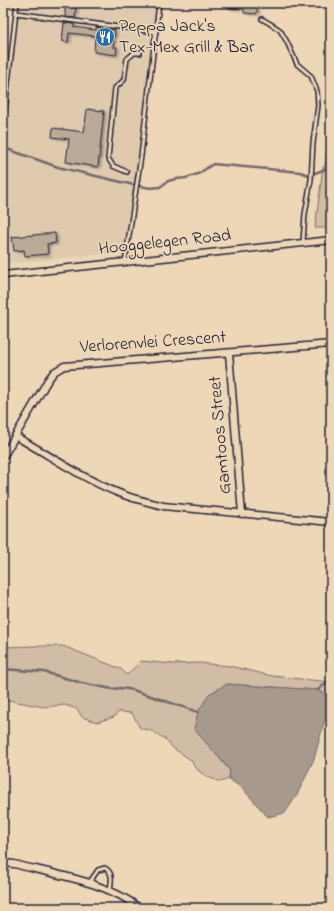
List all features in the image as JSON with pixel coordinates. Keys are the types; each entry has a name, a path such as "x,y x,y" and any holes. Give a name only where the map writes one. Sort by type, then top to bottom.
{"street":[{"name":"Hooggelegen Road","path":"3,275 331,240"},
{"name":"Verlorenvlei Crescent","path":"3,457 48,380 54,372 64,366 85,363 331,344"},
{"name":"Gamtoos Street","path":"229,353 242,514"},
{"path":"15,436 99,484 124,495 163,506 331,522"},
{"path":"3,863 14,864 89,883 110,890 128,899 139,908"}],"lane":[{"path":"3,128 17,3"},
{"path":"125,262 141,156 159,3"},
{"path":"16,13 156,32"},
{"path":"262,19 280,30 297,64 311,76 317,91 318,105 303,243"},
{"path":"127,172 115,168 109,161 108,155 115,88 124,80 127,59 134,53 140,53"},
{"path":"89,883 98,870 105,868 111,874 110,890"}],"shaded area":[{"path":"13,3 161,3 144,155 130,247 124,248 121,252 3,264 3,125"},
{"path":"331,113 331,228 315,228 323,167 325,166"},
{"path":"63,646 121,669 127,675 141,661 173,664 199,663 230,666 272,676 330,682 331,697 318,690 227,684 209,694 195,729 230,771 229,779 220,782 206,776 195,768 191,760 173,748 165,739 152,731 140,728 132,713 118,712 114,717 97,722 82,717 77,709 65,705 43,707 3,699 3,647"},
{"path":"227,684 318,690 331,697 314,759 297,795 285,813 268,817 242,788 229,779 230,770 194,729 198,712 209,694"}],"building":[{"path":"228,3 258,3 257,12 256,14 244,13 244,9 228,8"},
{"path":"65,7 76,8 75,18 65,17"},
{"name":"Peppa Jack's Tex-Mex Grill & Bar","path":"64,23 74,24 74,27 96,30 96,27 115,30 113,47 117,47 116,55 94,52 95,36 69,33 68,42 62,41"},
{"path":"87,109 104,111 98,167 66,162 69,139 52,137 53,128 84,132"},
{"path":"55,233 56,243 47,244 48,254 25,256 24,250 14,251 12,237"}],"waterway":[{"path":"4,148 58,167 134,185"},
{"path":"139,186 151,188 160,187 168,181 198,174 213,164 300,172 309,175"},
{"path":"315,173 331,167"},
{"path":"3,669 44,672 82,683 112,689 122,688 133,690 198,712"},
{"path":"318,690 325,684 331,684"}],"place":[{"name":"Peppa Jack's Tex-Mex Grill & Bar","path":"105,37"}]}
